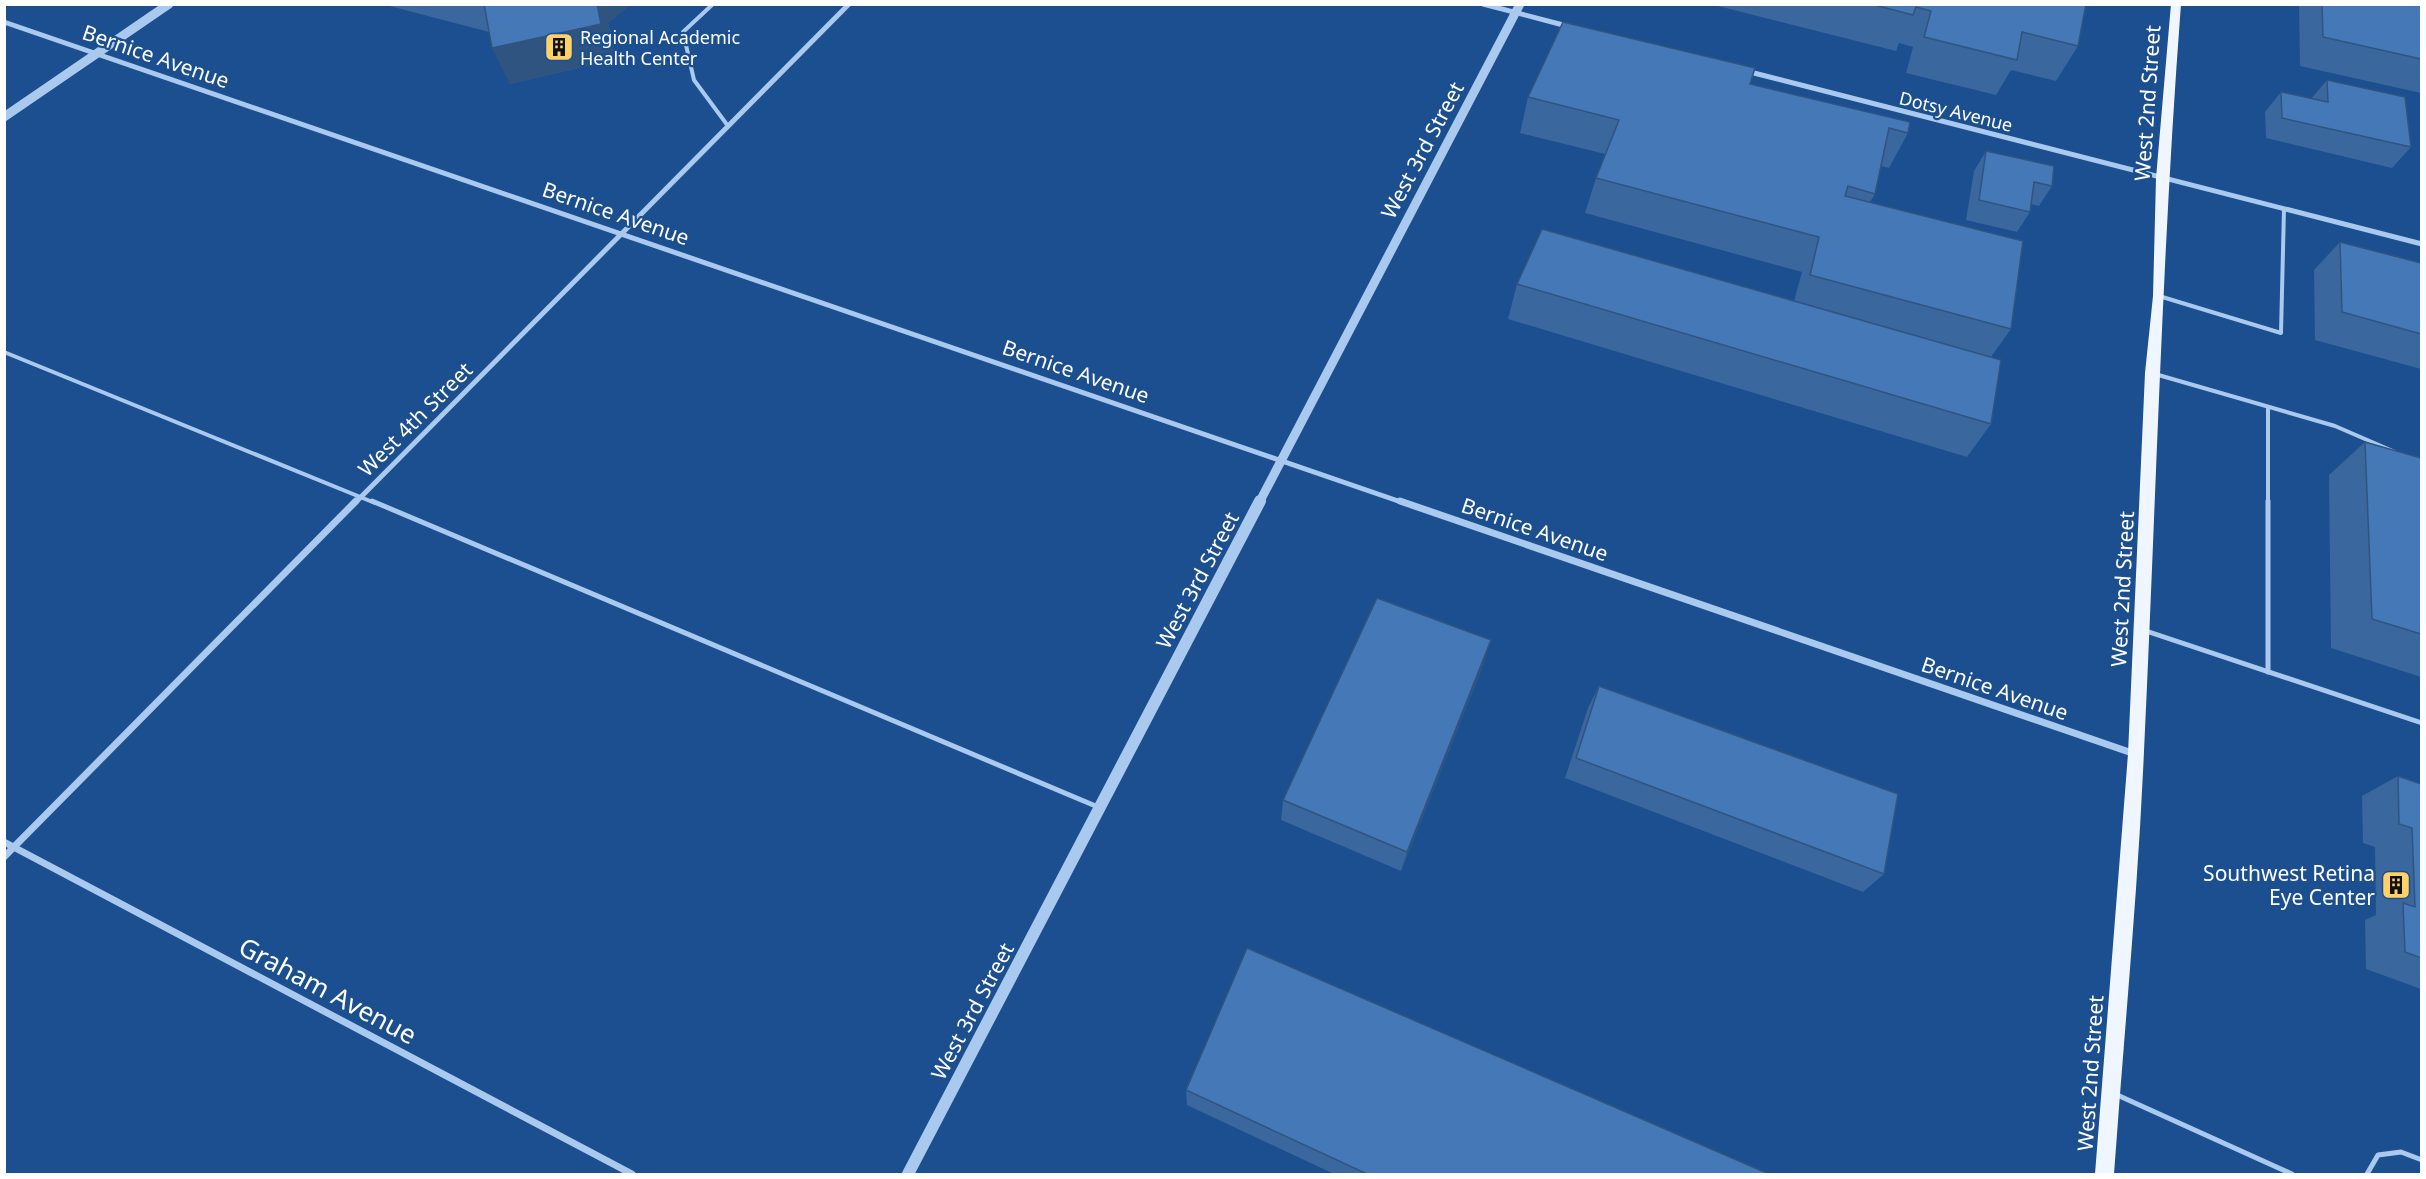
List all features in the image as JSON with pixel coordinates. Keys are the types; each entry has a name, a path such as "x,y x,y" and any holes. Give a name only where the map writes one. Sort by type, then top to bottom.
{"main road":[{"name":"West 2nd Street","path":"2104,1174 2136,754 2152,374 2159,296 2162,178 2176,4"}],"street":[{"path":"4,117 169,4"},
{"name":"West 4th Street","path":"4,857 849,4"},
{"path":"1483,4 1518,9 1574,27"},
{"name":"West 3rd Street","path":"908,1174 1518,9"},
{"name":"Bernice Avenue","path":"4,22 2136,754"},
{"name":"Dotsy Avenue","path":"1735,69 2421,244"},
{"name":"Graham Avenue","path":"4,843 632,1174"}],"lane":[{"path":"713,4 683,32 694,80 728,126"},
{"path":"2159,296 2281,333 2284,209"},
{"path":"4,352 361,497 1100,808"},
{"path":"2152,374 2335,426 2400,453"},
{"path":"2268,407 2268,672"},
{"path":"2141,629 2421,723"},
{"path":"2110,1091 2292,1174"},
{"path":"2367,1174 2378,1155 2401,1152 2421,1160"}],"building":[{"path":"484,4 597,4 601,24 492,48"},
{"path":"1871,4 2086,4 2078,46 2022,32 2017,60 1924,37 1931,11 1916,7 1913,15"},
{"path":"2322,4 2421,4 2421,59 2323,37"},
{"path":"1563,22 1755,68 1750,84 1910,122 1908,133 1889,128 1875,194 1848,186 1845,196 2023,241 2011,329 1810,275 1819,237 1596,178 1619,120 1528,97"},
{"path":"2327,80 2405,97 2411,147 2282,118 2281,92 2328,102"},
{"path":"1986,151 2054,166 2052,186 2034,182 2030,212 1979,200"},
{"path":"1542,229 2001,360 1991,424 1517,284"},
{"path":"2340,242 2421,263 2421,334 2342,312"},
{"path":"2365,442 2421,458 2421,634 2372,619"},
{"path":"1377,598 1491,640 1407,852 1283,800"},
{"path":"1599,686 1898,794 1884,874 1576,758"},
{"path":"2398,776 2421,784 2421,958 2405,952 2403,903 2415,907 2412,828 2399,824"},
{"path":"1247,948 1769,1174 1367,1174 1186,1090"}],"place":[{"name":"Regional Academic Health Center","path":"559,47"},
{"name":"Southwest Retina Eye Center","path":"2396,885"}]}
